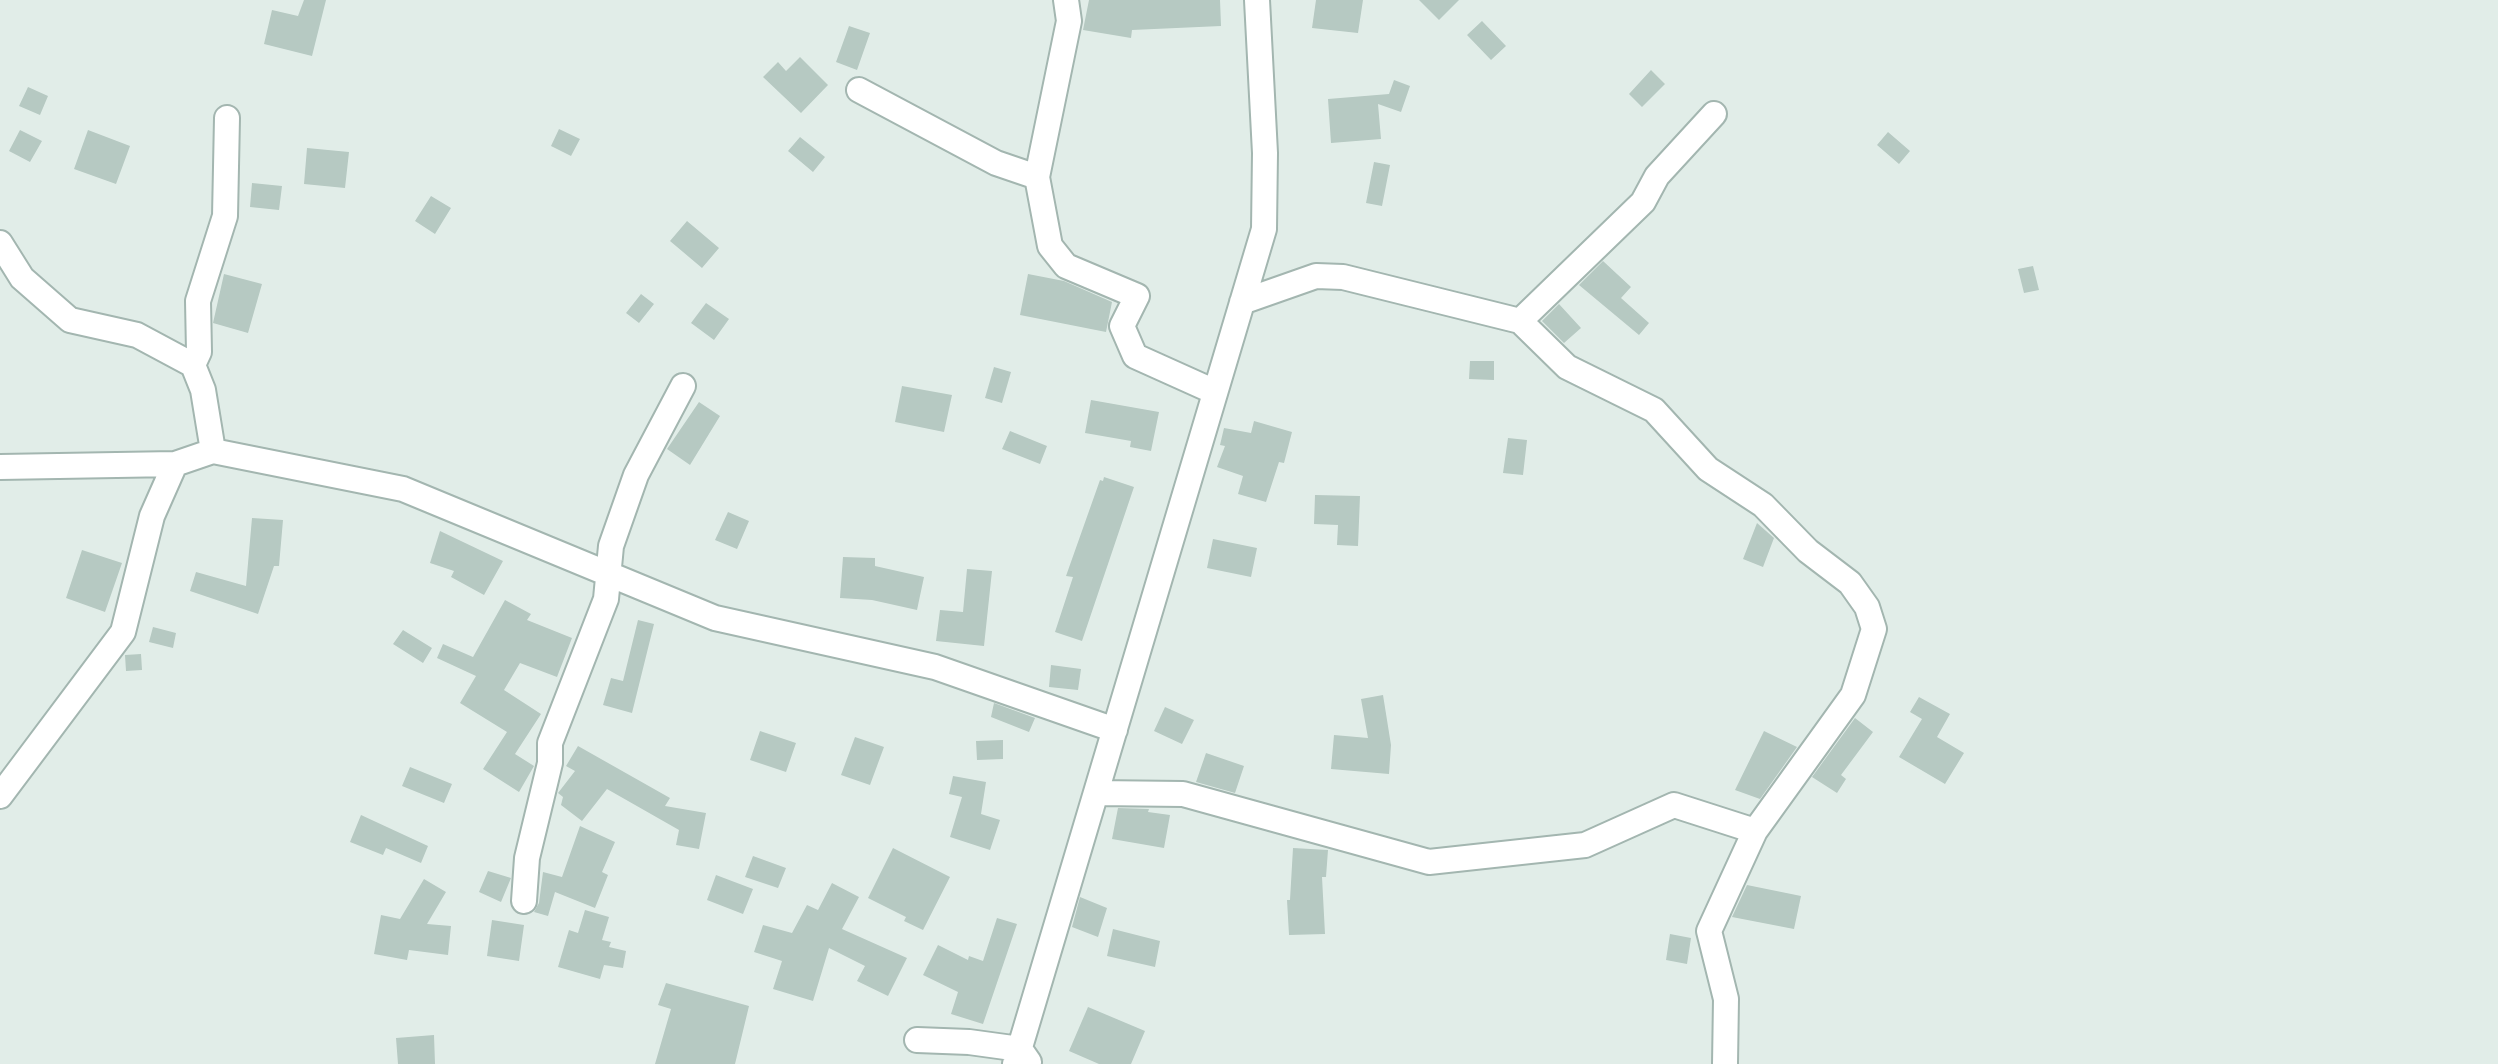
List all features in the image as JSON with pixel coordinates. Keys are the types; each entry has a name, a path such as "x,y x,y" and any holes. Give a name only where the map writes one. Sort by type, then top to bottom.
{"street":[{"path":"1066,0 1069,21 1037,177 1050,246 1066,266 1137,296 1122,326 1135,356 1215,392"},
{"path":"917,1040 969,1042 1022,1059 1096,793 1264,229 1264,138 1257,0"},
{"path":"859,90 996,163 1037,177"},
{"path":"1520,321 1643,202 1657,176 1714,114"},
{"path":"193,365 199,352 198,301 225,216 227,118"},
{"path":"0,243 22,278 70,320 137,335 193,365 203,390 213,451"},
{"path":"1242,302 1316,276 1343,277 1520,321 1567,367 1654,410 1708,469 1763,505 1808,551 1850,583 1867,607 1874,629 1853,695 1755,831 1709,931 1726,999 1725,1064"},
{"path":"524,901 527,858 550,763 550,743 606,599 611,546 636,475 683,386"},
{"path":"0,467 175,464 213,451 403,489 715,618 935,667 1115,730"},
{"path":"0,796 123,632 152,516 175,464"},
{"path":"1096,793 1183,794 1429,862 1585,845 1674,805 1755,831"}],"building":[{"path":"304,0 326,0 312,56 264,44 272,10 298,16"},
{"path":"1089,0 1220,0 1221,26 1132,30 1131,38 1083,30"},
{"path":"1316,0 1363,0 1358,33 1312,28"},
{"path":"1419,0 1459,0 1439,20"},
{"path":"1482,21 1506,46 1491,60 1467,35"},
{"path":"849,26 870,33 857,70 836,62"},
{"path":"800,57 828,85 801,113 763,77 778,62 786,71"},
{"path":"1651,70 1665,84 1642,107 1629,94"},
{"path":"1394,80 1410,86 1401,112 1378,104 1381,139 1331,143 1328,99 1389,94"},
{"path":"28,87 48,96 40,115 19,106"},
{"path":"559,129 580,139 571,156 551,146"},
{"path":"20,130 42,141 30,162 9,151"},
{"path":"88,130 130,146 116,184 74,169"},
{"path":"1888,132 1910,151 1899,164 1877,145"},
{"path":"800,137 825,157 813,172 788,151"},
{"path":"307,148 349,152 345,188 304,184"},
{"path":"1374,162 1390,165 1382,206 1366,203"},
{"path":"252,183 282,186 279,210 250,207"},
{"path":"431,196 451,208 435,234 415,221"},
{"path":"687,221 719,248 702,268 670,241"},
{"path":"1603,261 1631,287 1621,298 1649,323 1639,335 1579,285"},
{"path":"2033,266 2039,290 2024,293 2018,269"},
{"path":"224,274 262,284 248,333 213,323"},
{"path":"1028,274 1064,281 1112,302 1106,332 1020,315"},
{"path":"641,294 654,304 639,323 626,313"},
{"path":"706,303 729,319 714,340 691,323"},
{"path":"1559,304 1581,328 1564,343 1542,321"},
{"path":"1470,361 1494,361 1494,380 1469,379"},
{"path":"994,367 1011,372 1002,403 985,398"},
{"path":"902,386 952,395 944,432 895,422"},
{"path":"1091,400 1159,412 1151,451 1130,447 1131,441 1085,433"},
{"path":"699,402 720,416 690,465 667,449"},
{"path":"1254,421 1292,432 1284,463 1279,462 1266,502 1238,494 1243,476 1217,467 1225,446 1220,445 1224,428 1251,433"},
{"path":"1010,431 1047,446 1040,464 1002,449"},
{"path":"1508,438 1527,440 1523,475 1503,473"},
{"path":"1104,477 1134,487 1082,641 1055,632 1073,577 1066,576 1100,480 1103,481"},
{"path":"1315,495 1360,496 1358,546 1337,545 1338,525 1314,524"},
{"path":"728,512 749,521 737,549 715,540"},
{"path":"252,518 283,520 279,566 274,566 258,614 190,591 196,572 246,586"},
{"path":"1757,523 1774,538 1763,567 1743,559"},
{"path":"440,531 503,561 484,595 451,577 454,571 430,563"},
{"path":"1213,539 1257,548 1251,577 1207,568"},
{"path":"82,550 122,563 105,612 66,598"},
{"path":"843,557 875,558 875,566 924,577 917,610 872,600 840,598"},
{"path":"967,569 992,571 984,646 936,641 940,610 963,612"},
{"path":"505,600 531,614 527,620 572,638 557,677 520,663 504,690 541,714 515,754 534,766 519,792 483,769 507,732 460,703 476,676 437,658 443,644 473,657"},
{"path":"638,620 654,624 632,713 603,705 611,678 623,681"},
{"path":"153,627 176,633 173,648 149,642"},
{"path":"403,630 432,648 423,663 393,644"},
{"path":"141,654 142,670 126,671 125,655"},
{"path":"1051,665 1081,669 1078,690 1049,687"},
{"path":"1383,695 1391,745 1389,774 1331,769 1334,735 1368,738 1361,699"},
{"path":"1919,697 1950,714 1937,737 1964,753 1945,784 1899,757 1922,719 1910,712"},
{"path":"994,703 1035,718 1029,732 991,717"},
{"path":"1165,707 1194,720 1182,744 1154,731"},
{"path":"1855,718 1873,732 1841,775 1846,779 1837,793 1812,777"},
{"path":"760,731 796,743 786,772 750,760"},
{"path":"1764,731 1797,747 1760,799 1735,790"},
{"path":"855,737 884,747 870,785 841,775"},
{"path":"1003,740 1003,759 977,760 976,741"},
{"path":"578,746 670,798 665,806 706,813 699,849 676,845 679,830 607,789 582,821 561,805 563,797 558,793 575,771 566,766"},
{"path":"1206,753 1244,766 1235,793 1196,782"},
{"path":"410,767 452,784 444,803 402,786"},
{"path":"953,776 986,782 981,814 1000,820 990,850 950,837 962,797 949,794"},
{"path":"1118,808 1149,809 1148,812 1170,815 1164,848 1112,839"},
{"path":"361,815 428,846 421,863 386,848 383,855 350,842"},
{"path":"580,826 615,842 602,872 608,875 595,908 555,892 548,916 534,912 539,903 543,872 562,877"},
{"path":"893,848 950,877 923,930 904,921 906,917 868,898"},
{"path":"1293,848 1328,850 1326,877 1322,877 1325,934 1289,935 1287,900 1290,900"},
{"path":"753,856 786,868 778,888 745,877"},
{"path":"488,871 511,878 501,902 479,892"},
{"path":"716,875 753,889 743,914 707,900"},
{"path":"424,879 446,892 427,924 451,926 448,955 409,950 407,960 374,954 381,915 400,919"},
{"path":"832,883 859,897 842,929 907,958 888,996 857,981 865,966 829,948 813,1001 773,989 782,961 754,952 763,925 792,933 807,905 818,910"},
{"path":"1747,885 1801,896 1794,929 1732,917"},
{"path":"1080,897 1107,908 1098,937 1072,927"},
{"path":"585,910 609,917 602,940 611,942 609,947 626,951 623,968 604,965 600,979 558,967 569,930 578,933"},
{"path":"997,918 1017,924 983,1024 951,1014 958,992 923,975 938,945 968,960 969,956 983,961"},
{"path":"492,920 524,925 519,961 487,956"},
{"path":"1113,929 1160,941 1155,967 1107,956"},
{"path":"1670,934 1691,938 1687,964 1666,960"},
{"path":"666,983 749,1006 735,1064 655,1064 671,1009 658,1005"},
{"path":"1088,1007 1145,1031 1131,1064 1099,1064 1069,1051"},
{"path":"434,1035 435,1064 398,1064 396,1038"}]}
